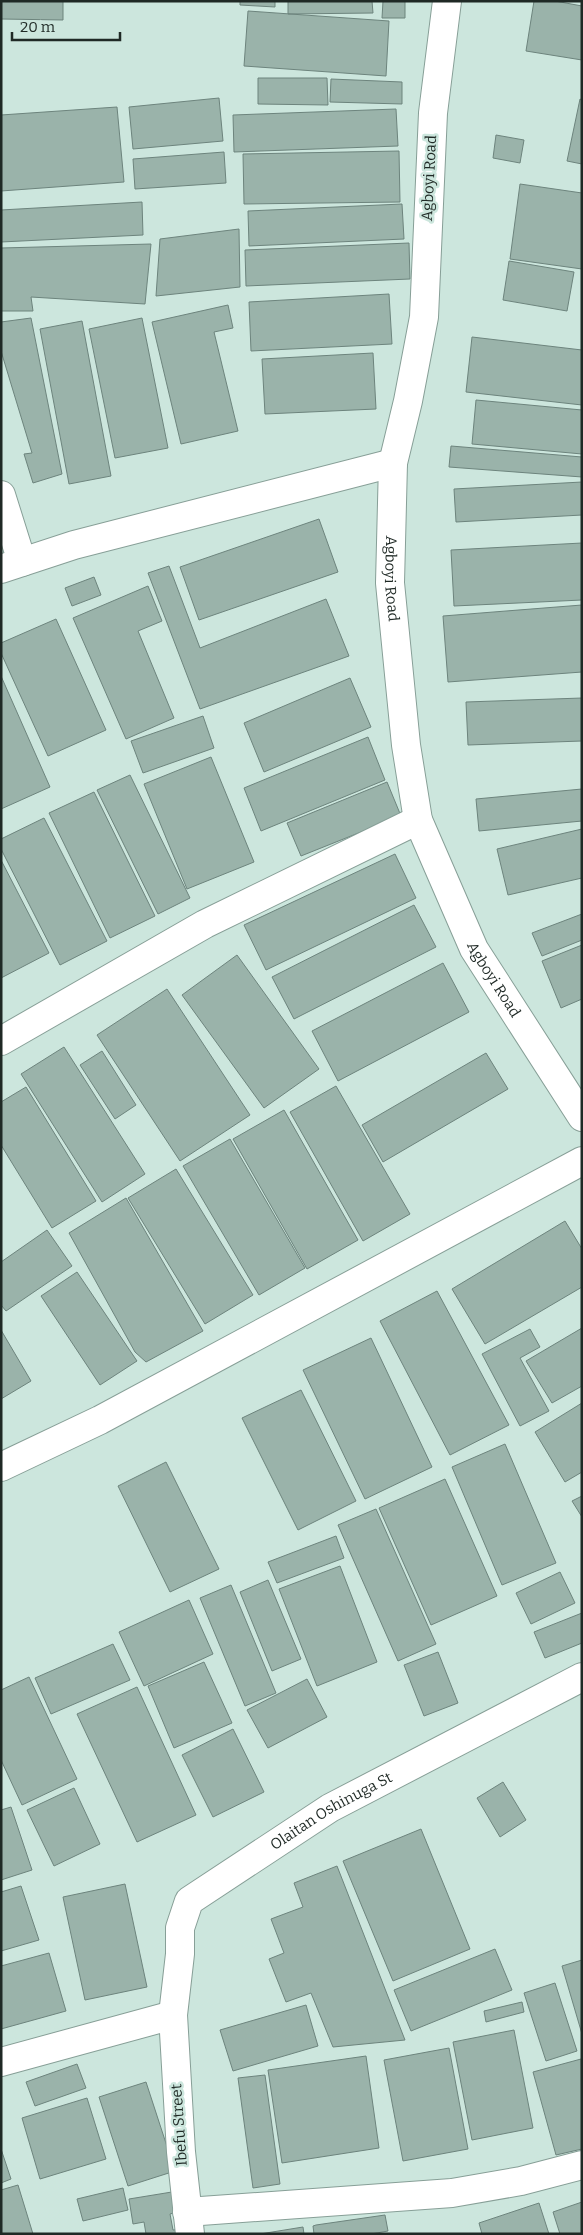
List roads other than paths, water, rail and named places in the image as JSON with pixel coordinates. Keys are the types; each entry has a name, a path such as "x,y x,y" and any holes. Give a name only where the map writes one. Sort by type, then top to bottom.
{"street":[{"name":"Agboyi Road","path":"447,1 433,113 424,317 408,401 393,463 390,583 406,745 418,820 474,949 582,1117"},
{"path":"1,495 12,565 74,545 393,463"},
{"path":"1,1041 205,924 418,820"},
{"path":"1,1467 100,1420 582,1161"},
{"name":"Olaitan Oshinuga St","path":"173,2015 180,1954 180,1928 190,1900 330,1808 582,1677"},
{"path":"1,2062 173,2015"},
{"name":"Ibefu Street","path":"173,2015 180,2152 188,2223"},
{"path":"188,2223 452,2193 521,2181 582,2165"}]}
